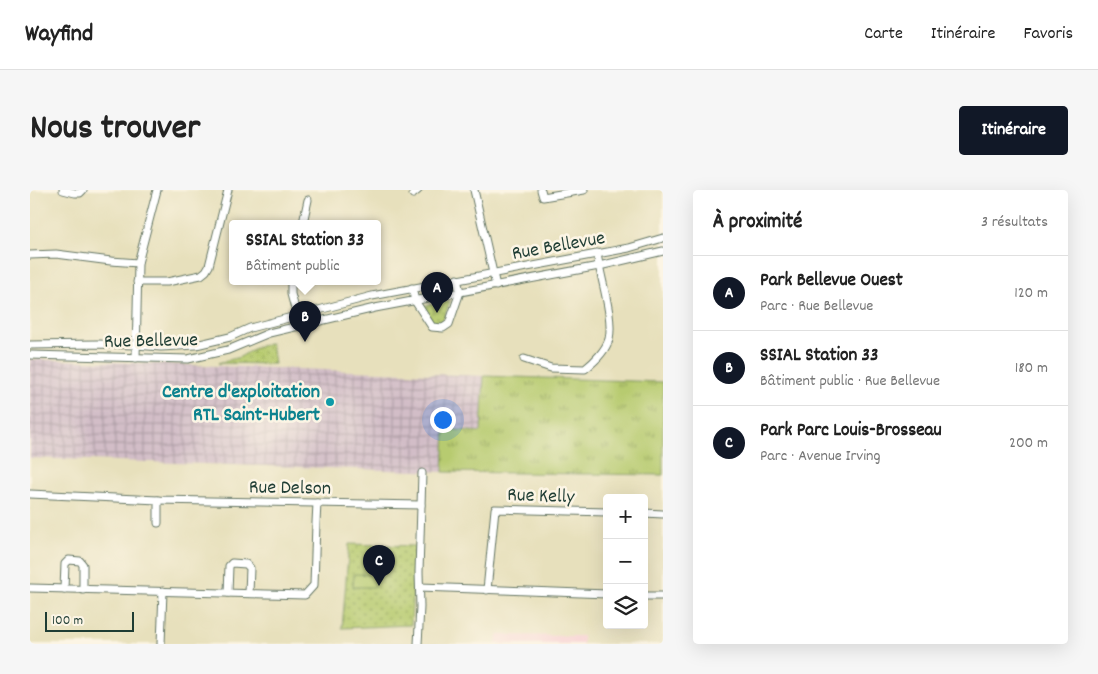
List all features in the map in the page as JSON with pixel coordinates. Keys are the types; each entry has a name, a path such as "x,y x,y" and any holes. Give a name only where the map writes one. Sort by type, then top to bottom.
{"street":[{"path":"63,190 75,193 80,193 82,190"},
{"path":"136,358 138,263 156,190"},
{"path":"137,282 171,282 201,275 205,272 209,266 228,190"},
{"path":"474,190 496,286"},
{"path":"541,190 543,197 584,190"},
{"path":"304,220 308,200"},
{"name":"Rue Bellevue","path":"30,345 98,344 161,348 196,345 230,337 250,328 372,296 662,241"},
{"name":"Rue Bellevue","path":"30,355 188,359 228,350 269,333 375,308 599,266 663,250"},
{"path":"524,359 551,368 585,369 596,360 609,341 611,329 597,253"},
{"path":"30,255 56,254 111,262 138,263"},
{"path":"412,288 415,301 432,327 443,328 449,324 460,292 457,280"},
{"path":"291,285 291,294 300,326"},
{"path":"418,644 422,473"},
{"name":"Rue Delson","path":"30,494 158,500 421,505"},
{"path":"158,500 158,522"},
{"path":"30,588 305,595 314,585 317,503"},
{"name":"Rue Kelly","path":"487,590 495,509 603,512"},
{"path":"648,513 663,514"},
{"path":"64,589 65,564 69,560 80,561 83,565 83,590"},
{"path":"228,593 229,566 232,563 246,564 250,568 249,594"},
{"path":"420,587 603,594"},
{"path":"161,644 163,592"},
{"path":"648,596 663,596"}],"shaded area":[{"name":"Centre d'exploitation RTL Saint-Hubert","path":"30,359 484,376 481,432 445,430 443,472 30,458"},
{"path":"497,635 583,636 583,644 496,644"}],"green space":[{"path":"450,301 443,320 438,324 433,322 423,306"},
{"path":"271,343 274,364 218,363 240,357 257,347"},
{"path":"484,376 663,382 663,475 443,472 445,429 481,432"},
{"path":"349,544 415,546 411,625 342,628"},
{"path":"354,574 375,575 375,587 353,587"}],"place":[{"name":"Park Bellevue Ouest","path":"437,313"},
{"name":"SSIAL Station 33","path":"305,342"},
{"name":"Centre d'exploitation RTL Saint-Hubert","path":"330,402"},
{"name":"Park Parc Louis-Brosseau","path":"379,586"}]}
